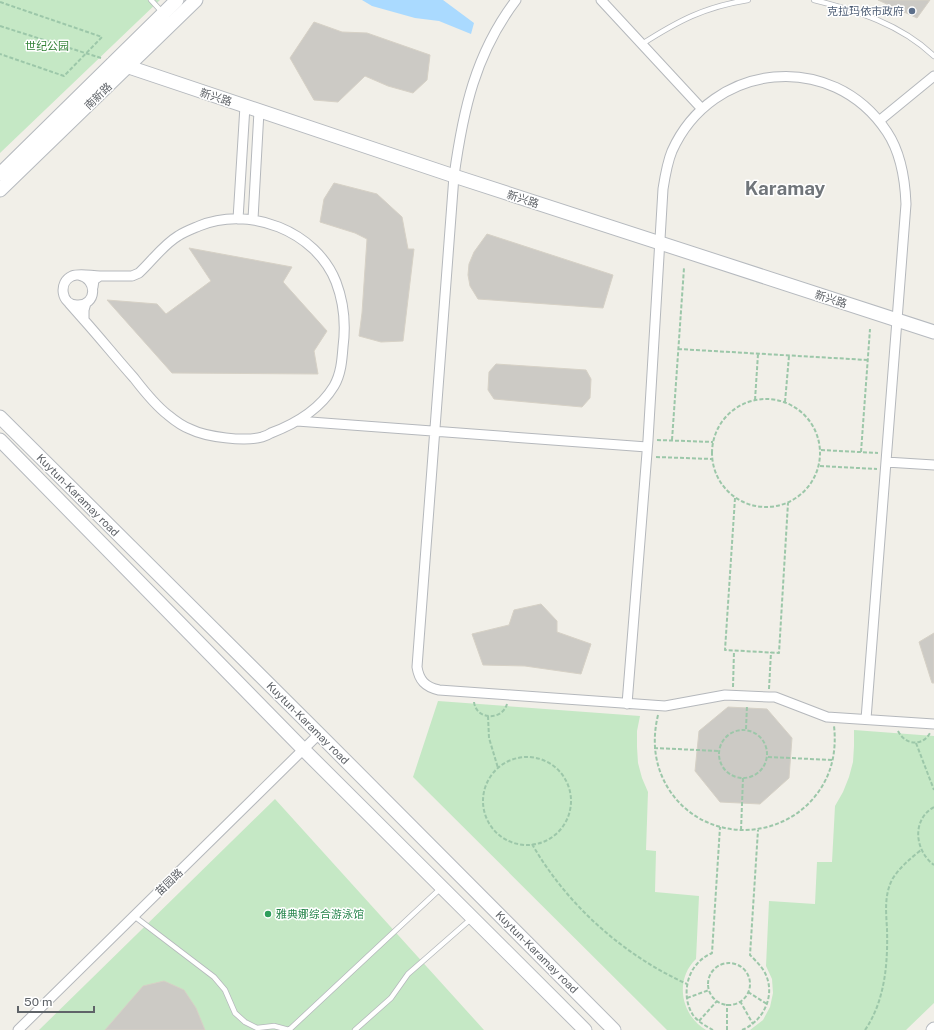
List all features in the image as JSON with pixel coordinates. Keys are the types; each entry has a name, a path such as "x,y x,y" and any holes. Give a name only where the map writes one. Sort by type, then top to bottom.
{"main road":[{"name":"南新路","path":"0,174 177,0"},
{"name":"南新路","path":"0,190 196,0"},
{"name":"新兴路","path":"114,62 454,176 934,332"},
{"name":"Kuytun-Karamay road","path":"0,417 320,734 614,1030"},
{"name":"Kuytun-Karamay road","path":"0,440 304,750 585,1030"}],"street":[{"path":"516,0 495,31 482,58 471,86 459,136 454,176 418,667 418,674 421,680 432,688 660,706 726,695 769,696 827,717 933,724"},
{"path":"601,0 702,109"},
{"path":"627,704 648,443 663,189 668,164 680,135 691,120 720,95 737,86 755,80 774,76 793,76 824,83 846,93 862,104 879,121 896,148 902,166 905,185 906,204 866,719"},
{"path":"879,121 934,76"},
{"path":"238,219 245,106"},
{"path":"253,219 259,111"},
{"path":"253,219 265,222 291,233 312,248 321,257 335,280 345,317 340,370 334,385 327,396 315,408 284,428 262,438 215,436 191,430 161,409 66,300 63,292 64,284 70,277 79,275 132,276 139,273 177,237 200,225 215,221 253,219"},
{"path":"79,275 88,279 93,287"},
{"path":"84,320 84,310 86,303 92,296 94,280 100,276"},
{"path":"66,300 74,305 86,303"},
{"path":"297,421 436,431 648,443"},
{"path":"886,461 934,465"},
{"name":"苗园路","path":"18,1030 320,734"}],"lane":[{"path":"151,0 163,14"},
{"path":"642,44 680,21 707,9 748,0"},
{"path":"814,0 865,14 877,19 904,32 922,44 934,56"},
{"path":"134,916 214,977 225,990 235,1013 244,1022 257,1028 274,1026 289,1030 442,887"},
{"path":"355,1030 390,998 408,974 472,918"}],"path":[{"path":"0,1 102,37 64,76 0,54"},
{"path":"0,26 114,62"},
{"path":"672,440 684,268"},
{"path":"861,452 870,329"},
{"path":"678,349 868,360"},
{"path":"755,400 758,354"},
{"path":"785,402 788,356"},
{"path":"770,399 785,402 804,414 816,429 821,450 820,466 812,484 799,497 782,506 763,508 746,504 731,496 720,483 713,467 711,450 715,433 724,418 737,407 755,400 770,399"},
{"path":"648,443 672,440 713,442"},
{"path":"821,450 861,452 886,461"},
{"path":"646,457 712,459"},
{"path":"820,466 886,461"},
{"path":"735,498 725,650 779,653 788,503"},
{"path":"733,695 734,650"},
{"path":"769,696 771,652"},
{"path":"474,692 474,705 481,714 488,716 498,715 503,711 506,707 508,695"},
{"path":"660,706 654,729 654,748 659,770 672,794 690,813 702,820 720,827 741,830 758,829 780,823 803,809 813,799 828,776 833,760 835,735 834,717"},
{"path":"746,729 747,708"},
{"path":"488,716 490,738 498,768"},
{"path":"898,722 898,730 900,735 909,742 916,743 928,737 933,724"},
{"path":"746,729 760,736 765,742 768,757 760,772 753,776 736,778 723,768 719,760 719,751 725,737 731,732 746,729"},
{"path":"916,743 934,790"},
{"path":"654,748 719,751"},
{"path":"526,757 539,759 557,769 562,774 568,786 571,800 569,813 563,826 553,836 541,842 532,844 528,845 512,842 499,835 489,824 484,809 483,794 488,780 498,768 511,760 526,757"},
{"path":"768,757 833,760"},
{"path":"741,830 743,778"},
{"path":"934,807 924,816 919,826 918,837 921,850 925,857 934,865"},
{"path":"713,1030 693,1015 688,1003 686,990 689,976 696,964 712,953 720,827"},
{"path":"742,1030 758,1020 767,1004 769,989 767,979 761,966 750,955 758,829"},
{"path":"532,844 553,877 585,914 625,947 665,973 687,984"},
{"path":"865,1030 877,1005 884,982 886,962 885,911 887,896 893,880 903,865 921,850"},
{"path":"723,964 736,964 743,968 750,980 748,992 740,1002 736,1003 727,1004 716,1001 709,990 709,977 712,971 717,966 723,964"},
{"path":"687,998 709,990"},
{"path":"748,992 767,1004"},
{"path":"700,1021 716,1001"},
{"path":"740,1002 753,1024"},
{"path":"727,1004 727,1030"}],"green space":[{"name":"世纪公园","path":"0,0 160,0 0,153"},
{"path":"438,701 640,716 637,731 638,763 648,792 646,850 656,851 655,892 699,896 696,959 689,967 685,977 683,997 691,1016 697,1024 706,1030 667,1030 413,777"},
{"path":"854,730 934,736 934,1003 906,1030 750,1030 763,1020 770,1007 773,993 772,979 766,966 769,901 815,904 817,862 832,862 835,806 843,792 853,762"},
{"name":"雅典娜综合游泳馆","path":"275,799 484,1030 39,1030"}],"water":[{"path":"362,0 443,0 474,23 471,34 439,21 415,18 372,6"}],"building":[{"name":"克拉玛依市政府","path":"878,0 930,0 917,18"},
{"path":"314,22 342,32 367,33 430,55 427,80 413,93 388,86 365,76 338,102 314,100 290,58"},
{"path":"334,183 377,194 402,217 408,249 414,249 403,341 381,342 359,336 367,239 355,233 320,222 324,199"},
{"path":"487,234 613,275 603,308 478,299 470,286 468,275 469,264 474,252"},
{"path":"189,248 292,267 283,282 327,331 314,351 318,374 172,373 107,300 157,304 166,314 211,281"},
{"path":"496,364 586,370 591,379 590,398 582,407 494,399 488,390 489,372"},
{"path":"541,604 557,621 557,632 591,644 581,674 525,666 483,665 472,634 509,625 514,610"},
{"path":"934,633 934,683 932,683 919,642"},
{"path":"728,707 767,709 792,738 789,778 760,804 720,802 695,771 699,731"},
{"path":"164,981 184,990 196,1008 205,1030 105,1030 143,986"}],"place":[{"name":"克拉玛依市政府","path":"912,11"},
{"name":"雅典娜综合游泳馆","path":"268,914"}],"district":[{"name":"Karamay","path":"785,188"}]}
